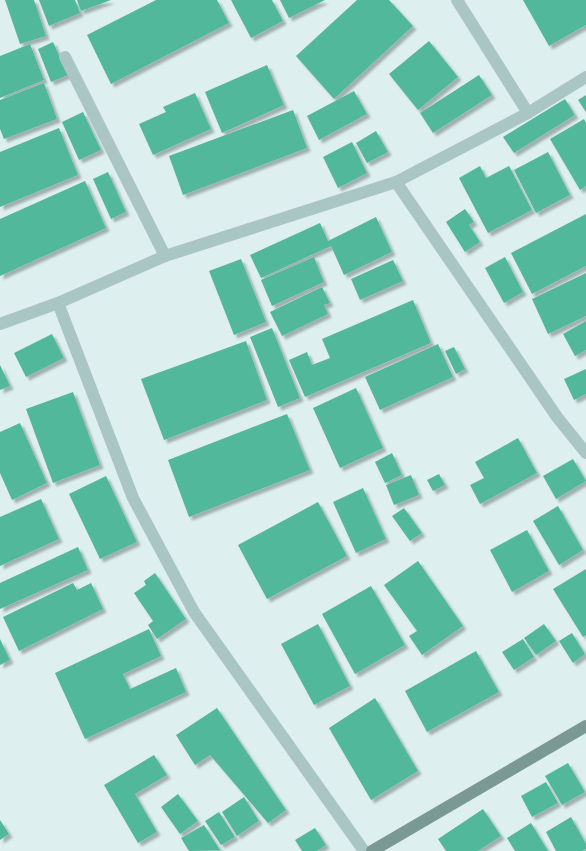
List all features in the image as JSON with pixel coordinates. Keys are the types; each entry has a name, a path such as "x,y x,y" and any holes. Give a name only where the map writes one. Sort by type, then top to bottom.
{"street":[{"path":"457,0 528,113"},
{"path":"65,57 165,256"},
{"path":"0,324 58,303 165,256 396,182 528,113 586,77"},
{"path":"396,182 557,417 586,453"},
{"path":"58,303 133,498 194,612 364,851"},
{"path":"372,851 586,726"}],"building":[{"path":"5,0 34,0 46,36 20,44"},
{"path":"39,0 75,0 80,13 49,26"},
{"path":"77,0 111,0 81,11"},
{"path":"156,0 217,0 229,23 111,84 87,35"},
{"path":"231,0 272,0 283,21 251,38"},
{"path":"280,0 325,0 289,18"},
{"path":"357,0 389,0 413,26 334,99 296,56"},
{"path":"523,0 586,0 586,25 549,46"},
{"path":"429,41 458,77 418,110 389,74"},
{"path":"53,42 68,75 51,82 38,49"},
{"path":"30,44 44,80 0,98 0,56"},
{"path":"267,65 284,105 222,133 205,92"},
{"path":"479,75 492,95 433,133 420,113"},
{"path":"44,83 57,119 4,139 0,129 0,100"},
{"path":"354,91 367,114 319,140 307,116"},
{"path":"195,93 211,129 153,155 139,124 166,112 163,107"},
{"path":"586,95 586,112 578,100"},
{"path":"565,99 575,115 514,153 503,137"},
{"path":"293,110 307,148 183,195 169,156"},
{"path":"83,112 101,150 79,160 62,122"},
{"path":"584,119 586,123 586,186 580,190 550,139"},
{"path":"59,128 78,175 0,207 0,152"},
{"path":"376,131 388,152 367,163 356,143"},
{"path":"352,142 367,173 338,188 323,157"},
{"path":"548,152 570,195 536,213 514,170"},
{"path":"480,166 486,178 509,166 532,210 488,233 459,178"},
{"path":"108,172 126,212 111,219 93,179"},
{"path":"85,181 106,228 0,276 0,219"},
{"path":"465,209 474,222 469,225 480,242 465,252 446,222"},
{"path":"586,214 586,266 532,294 511,253"},
{"path":"376,217 392,252 344,275 331,246 261,278 250,255 320,223 328,241"},
{"path":"314,257 324,282 272,306 261,280"},
{"path":"505,257 523,292 504,303 485,268"},
{"path":"241,259 266,322 234,335 209,271"},
{"path":"393,260 403,281 360,300 351,279"},
{"path":"586,273 586,316 548,334 532,299"},
{"path":"322,287 330,303 324,305 328,314 282,336 270,312"},
{"path":"413,300 431,343 305,397 289,360 307,352 312,365 330,358 322,339"},
{"path":"586,321 586,350 575,356 563,334"},
{"path":"272,328 300,398 278,407 250,337"},
{"path":"52,334 64,358 26,377 14,353"},
{"path":"246,341 267,400 164,440 141,379"},
{"path":"438,344 453,377 380,410 365,377"},
{"path":"454,347 465,369 456,374 445,351"},
{"path":"0,365 10,386 0,390"},
{"path":"586,369 586,394 574,400 564,379"},
{"path":"356,388 383,448 340,468 313,408"},
{"path":"73,392 100,465 53,483 26,409"},
{"path":"287,414 310,470 189,517 168,460"},
{"path":"20,423 47,483 12,500 0,473 0,432"},
{"path":"518,438 537,473 480,504 470,485 484,478 475,462"},
{"path":"392,453 402,475 385,483 375,462"},
{"path":"573,459 586,481 556,499 543,476"},
{"path":"439,474 445,485 433,491 427,480"},
{"path":"411,475 419,495 394,505 386,485"},
{"path":"106,476 137,542 100,559 69,494"},
{"path":"363,488 386,539 356,553 333,502"},
{"path":"41,499 59,539 0,566 0,517"},
{"path":"318,502 347,556 267,599 238,545"},
{"path":"558,506 583,550 559,565 533,521"},
{"path":"404,508 422,533 410,541 392,516"},
{"path":"527,530 549,571 512,592 490,550"},
{"path":"78,547 88,570 0,609 0,583"},
{"path":"418,561 463,626 422,655 409,636 417,631 384,585"},
{"path":"586,569 586,635 583,637 553,589"},
{"path":"155,573 186,619 157,639 148,625 153,621 134,593 146,585 144,581"},
{"path":"73,583 77,590 91,583 103,609 19,651 3,617"},
{"path":"371,586 405,645 355,674 322,614"},
{"path":"318,624 350,686 314,705 281,644"},
{"path":"544,624 556,641 536,655 524,638"},
{"path":"149,629 161,656 123,674 130,689 176,668 186,692 85,739 55,673"},
{"path":"572,633 585,654 573,663 559,641"},
{"path":"0,639 10,660 0,665"},
{"path":"523,639 534,657 514,670 502,652"},
{"path":"476,651 499,692 427,732 405,691"},
{"path":"375,698 418,771 371,800 329,728"},
{"path":"217,708 286,810 268,823 210,755 195,765 176,735"},
{"path":"154,755 167,775 135,794 157,832 138,843 104,785"},
{"path":"568,763 585,792 562,805 545,776"},
{"path":"546,782 558,803 532,817 521,796"},
{"path":"178,794 198,821 180,834 161,807"},
{"path":"244,797 259,821 237,836 222,812"},
{"path":"483,809 501,836 478,851 446,851 438,839"},
{"path":"219,812 235,837 221,845 205,821"},
{"path":"571,817 586,844 586,849 582,851 556,851 546,832"},
{"path":"0,820 9,834 0,840"},
{"path":"531,823 548,851 515,851 507,838"},
{"path":"204,825 220,850 189,851 181,838"},
{"path":"315,828 326,845 317,851 302,851 295,840"}]}
